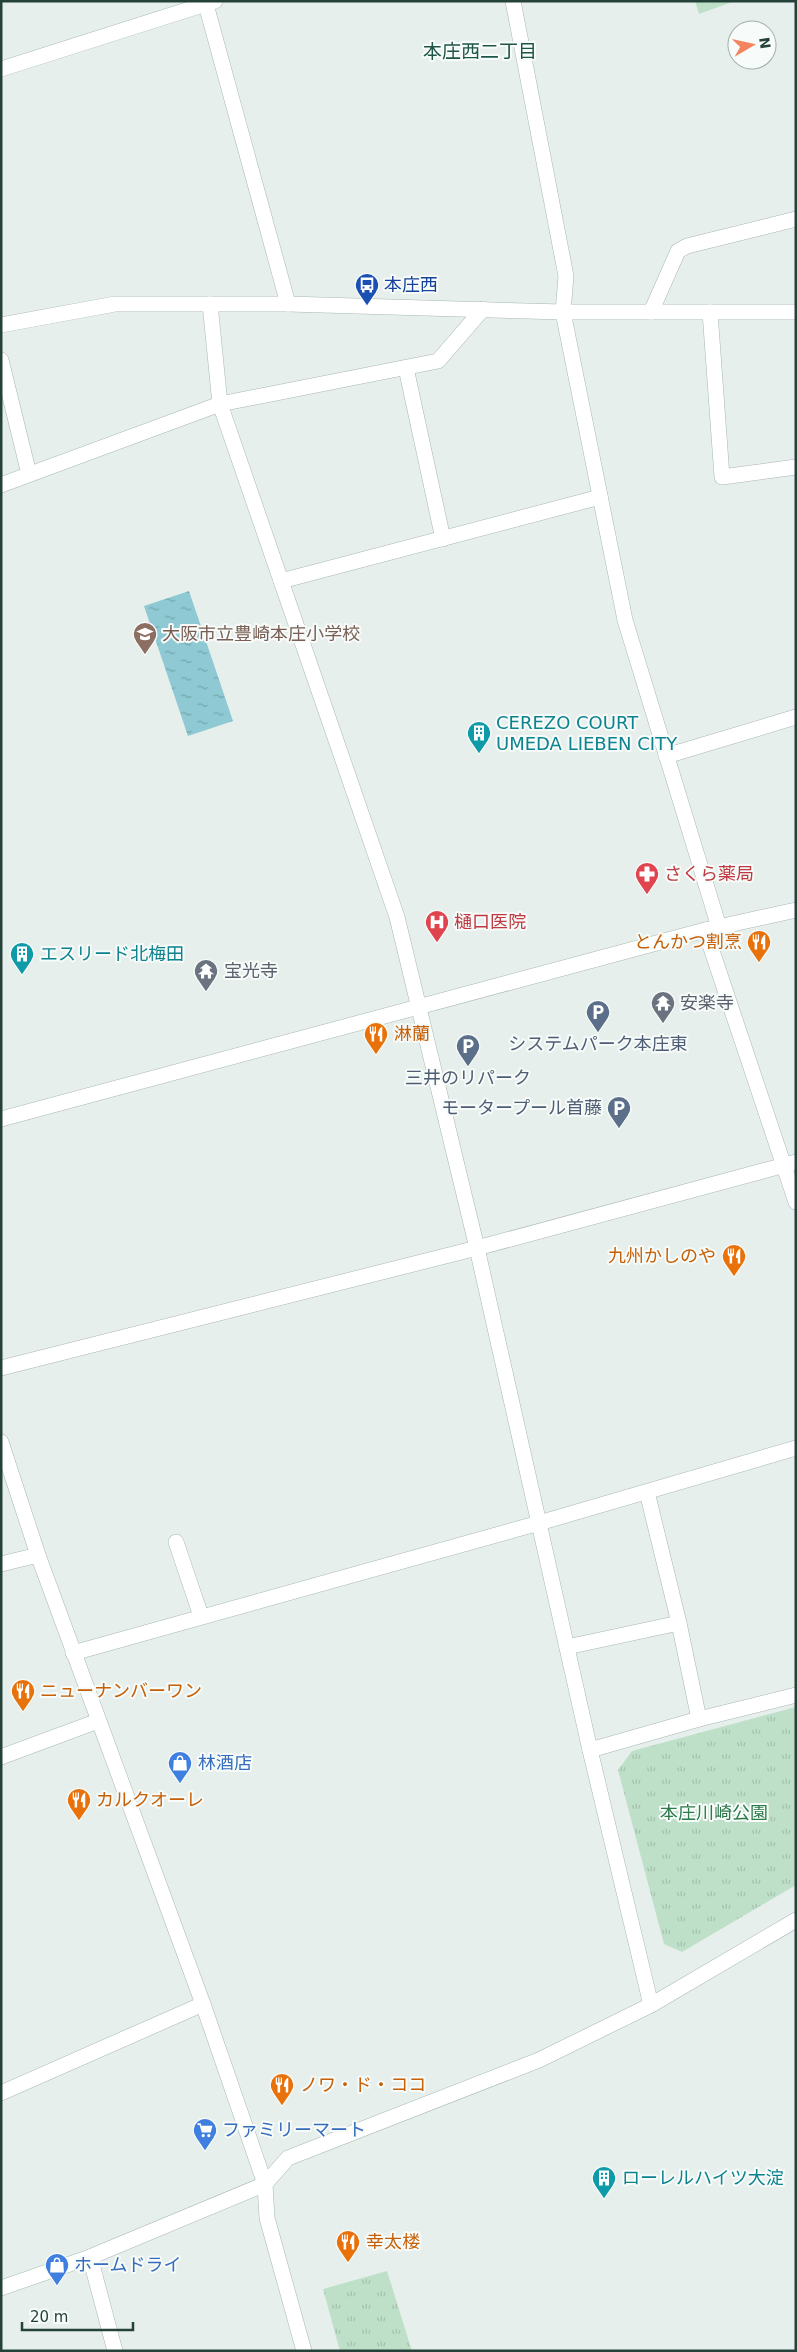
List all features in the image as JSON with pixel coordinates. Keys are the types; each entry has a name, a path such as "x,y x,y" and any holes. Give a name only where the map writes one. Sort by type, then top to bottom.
{"street":[{"path":"513,1 566,276 563,312 625,620 666,756 712,928 790,1164 796,1202"},
{"path":"1,69 208,2 288,304"},
{"path":"651,312 678,252 687,246 796,219"},
{"path":"1,325 115,304 288,304 563,312 796,312"},
{"path":"210,304 220,404 397,917 478,1248 590,1750 651,2005"},
{"path":"1,485 220,404 438,361 483,309"},
{"path":"710,312 722,477 796,467"},
{"path":"1,360 29,474"},
{"path":"406,368 443,539"},
{"path":"281,581 600,497"},
{"path":"666,756 796,717"},
{"path":"1,1119 712,928 796,910"},
{"path":"1,1368 478,1248 790,1164"},
{"path":"1,1442 38,1555 203,2004 265,2184 267,2218 304,2351"},
{"path":"73,1653 539,1523 796,1448"},
{"path":"647,1492 679,1623 699,1719"},
{"path":"176,1542 201,1616"},
{"path":"1,1564 38,1555"},
{"path":"567,1647 679,1623"},
{"path":"590,1750 699,1719 796,1695"},
{"path":"1,1758 98,1721"},
{"path":"1,2288 90,2257 265,2184 288,2158 539,2060 651,2005 796,1920"},
{"path":"1,2093 203,2004"},
{"path":"90,2257 115,2351"}],"green space":[{"path":"695,1 732,1 732,2 699,14"},
{"name":"本庄川崎公園","path":"796,1707 796,1885 682,1952 664,1944 618,1770 632,1751"},
{"path":"387,2271 412,2351 340,2351 323,2289"}],"water":[{"path":"189,591 233,721 188,736 144,606"}],"place":[{"name":"本庄西","path":"367,306"},
{"name":"大阪市立豊崎本庄小学校","path":"145,655"},
{"name":"CEREZO COURT UMEDA LIEBEN CITY","path":"479,754"},
{"name":"さくら薬局","path":"647,895"},
{"name":"樋口医院","path":"437,943"},
{"name":"とんかつ割烹","path":"759,963"},
{"name":"エスリード北梅田","path":"22,975"},
{"name":"宝光寺","path":"206,992"},
{"name":"安楽寺","path":"663,1024"},
{"name":"システムパーク本庄東","path":"598,1033"},
{"name":"淋蘭","path":"376,1055"},
{"name":"三井のリパーク","path":"468,1067"},
{"name":"モータープール首藤","path":"619,1129"},
{"name":"九州かしのや","path":"734,1277"},
{"name":"ニューナンバーワン","path":"23,1712"},
{"name":"林酒店","path":"180,1784"},
{"name":"カルクオーレ","path":"79,1821"},
{"name":"ノワ・ド・ココ","path":"282,2106"},
{"name":"ファミリーマート","path":"205,2151"},
{"name":"ローレルハイツ大淀","path":"604,2199"},
{"name":"幸太楼","path":"348,2263"},
{"name":"ホームドライ","path":"57,2286"}],"district":[{"name":"本庄西二丁目","path":"480,51"}]}
